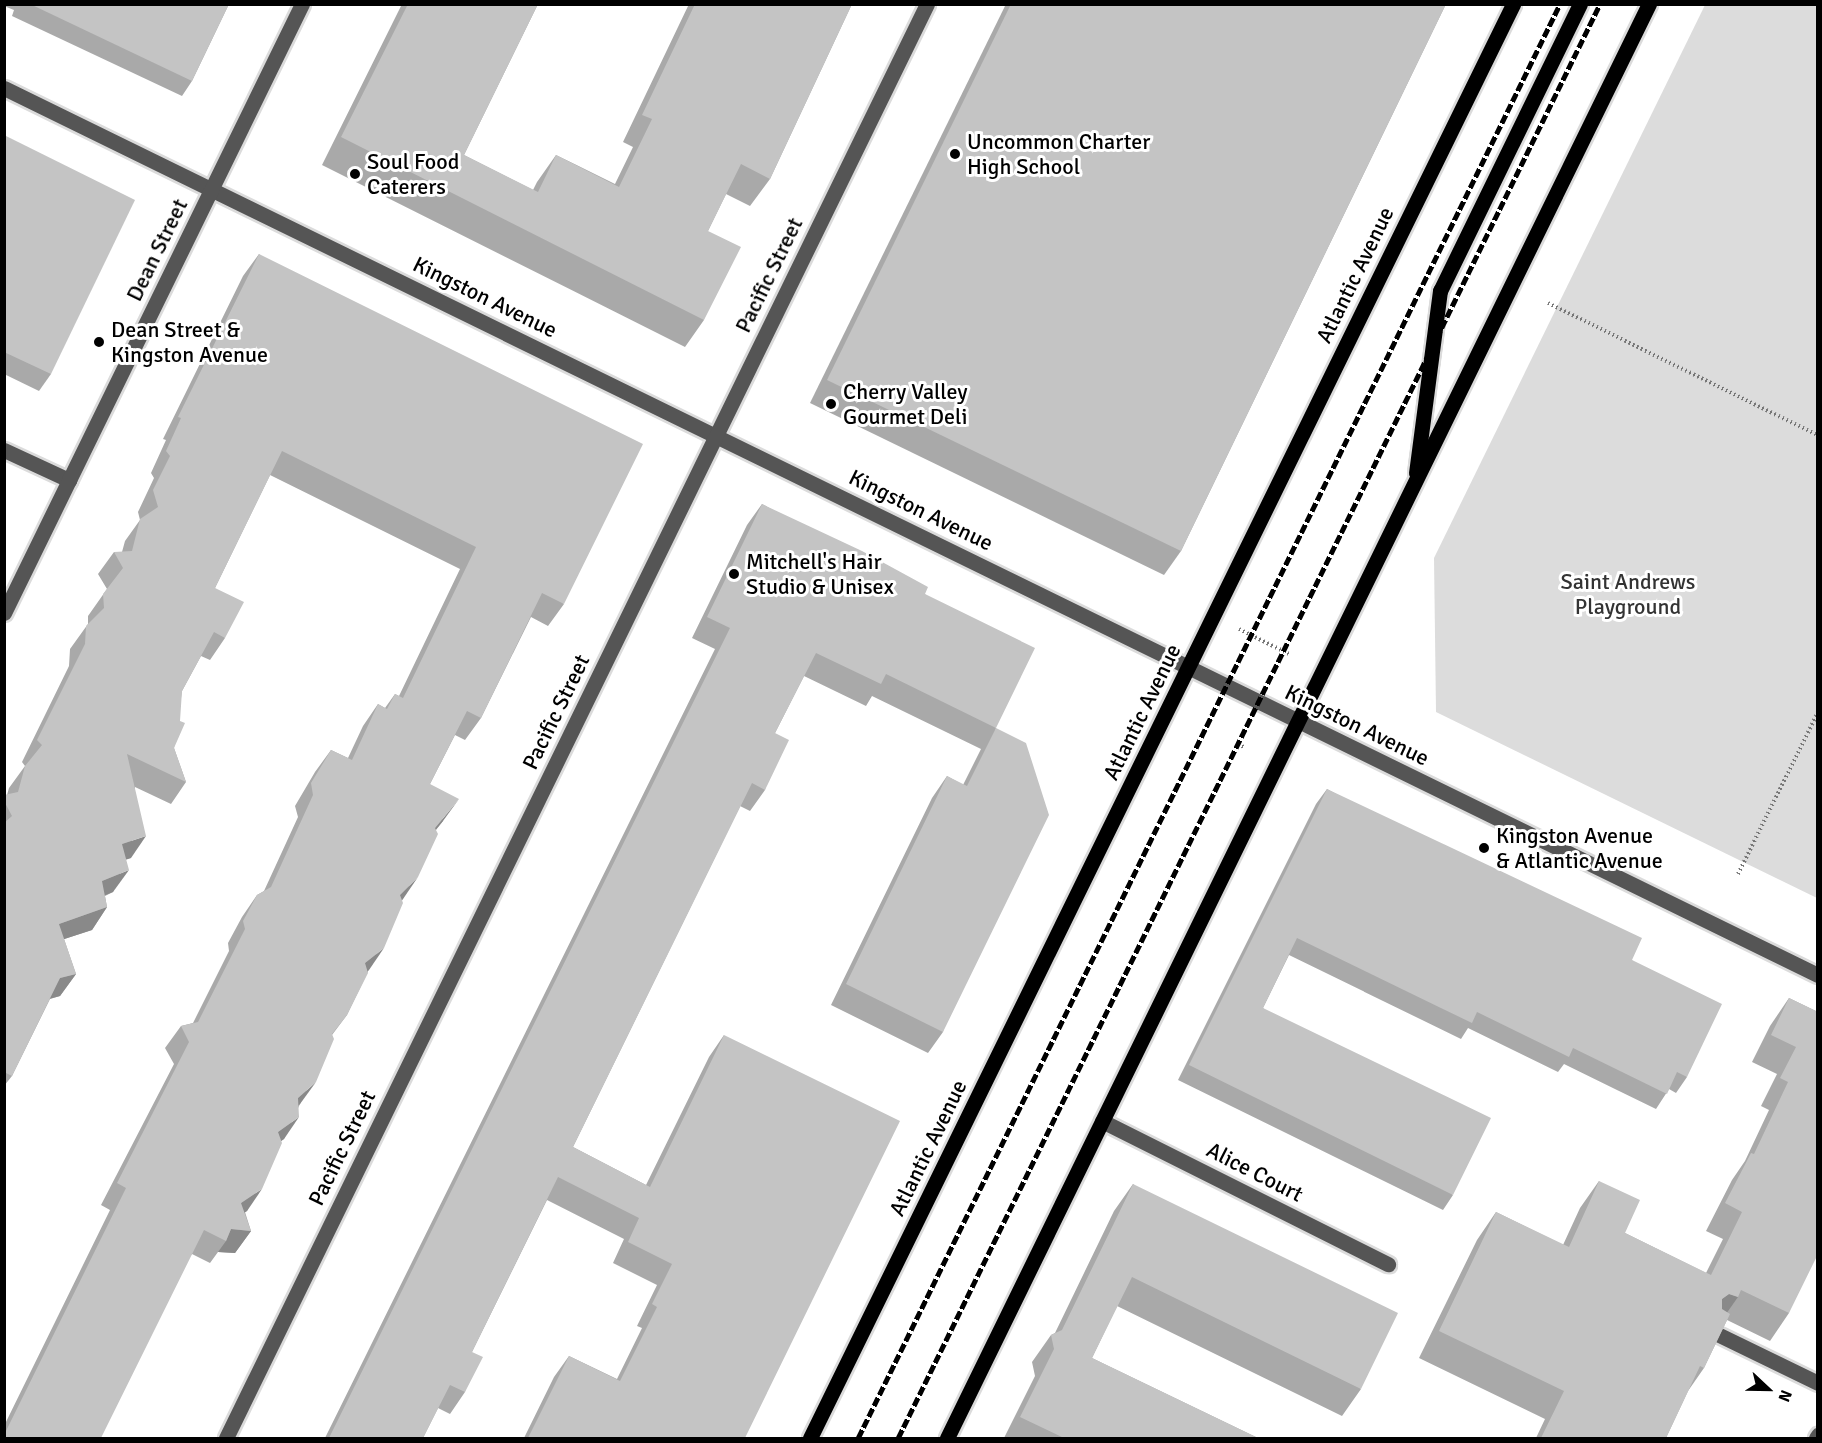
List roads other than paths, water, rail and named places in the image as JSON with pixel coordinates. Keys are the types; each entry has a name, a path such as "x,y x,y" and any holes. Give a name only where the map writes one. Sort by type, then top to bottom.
{"main road":[{"name":"Atlantic Avenue","path":"810,1438 1513,4"},
{"path":"1414,484 1440,291 1580,4"},
{"path":"947,1438 1649,4"}],"street":[{"name":"Dean Street","path":"4,613 302,4"},
{"name":"Pacific Street","path":"226,1438 927,4"},
{"name":"Kingston Avenue","path":"4,88 1818,975"},
{"path":"4,450 69,480"},
{"name":"Alice Court","path":"1102,1121 1388,1264"},
{"path":"1711,1331 1818,1383"}],"railway":[{"path":"858,1438 1560,4"},
{"path":"898,1438 1600,4"}],"place":[{"name":"Uncommon Charter High School","path":"955,154"},
{"name":"Soul Food Caterers","path":"355,174"},
{"name":"Dean Street & Kingston Avenue","path":"99,342"},
{"name":"Cherry Valley Gourmet Deli","path":"831,404"},
{"name":"Mitchell's Hair Studio & Unisex","path":"734,574"},
{"name":"Kingston Avenue & Atlantic Avenue","path":"1484,848"}],"park label":[{"name":"Saint Andrews Playground","path":"1628,594"}]}
